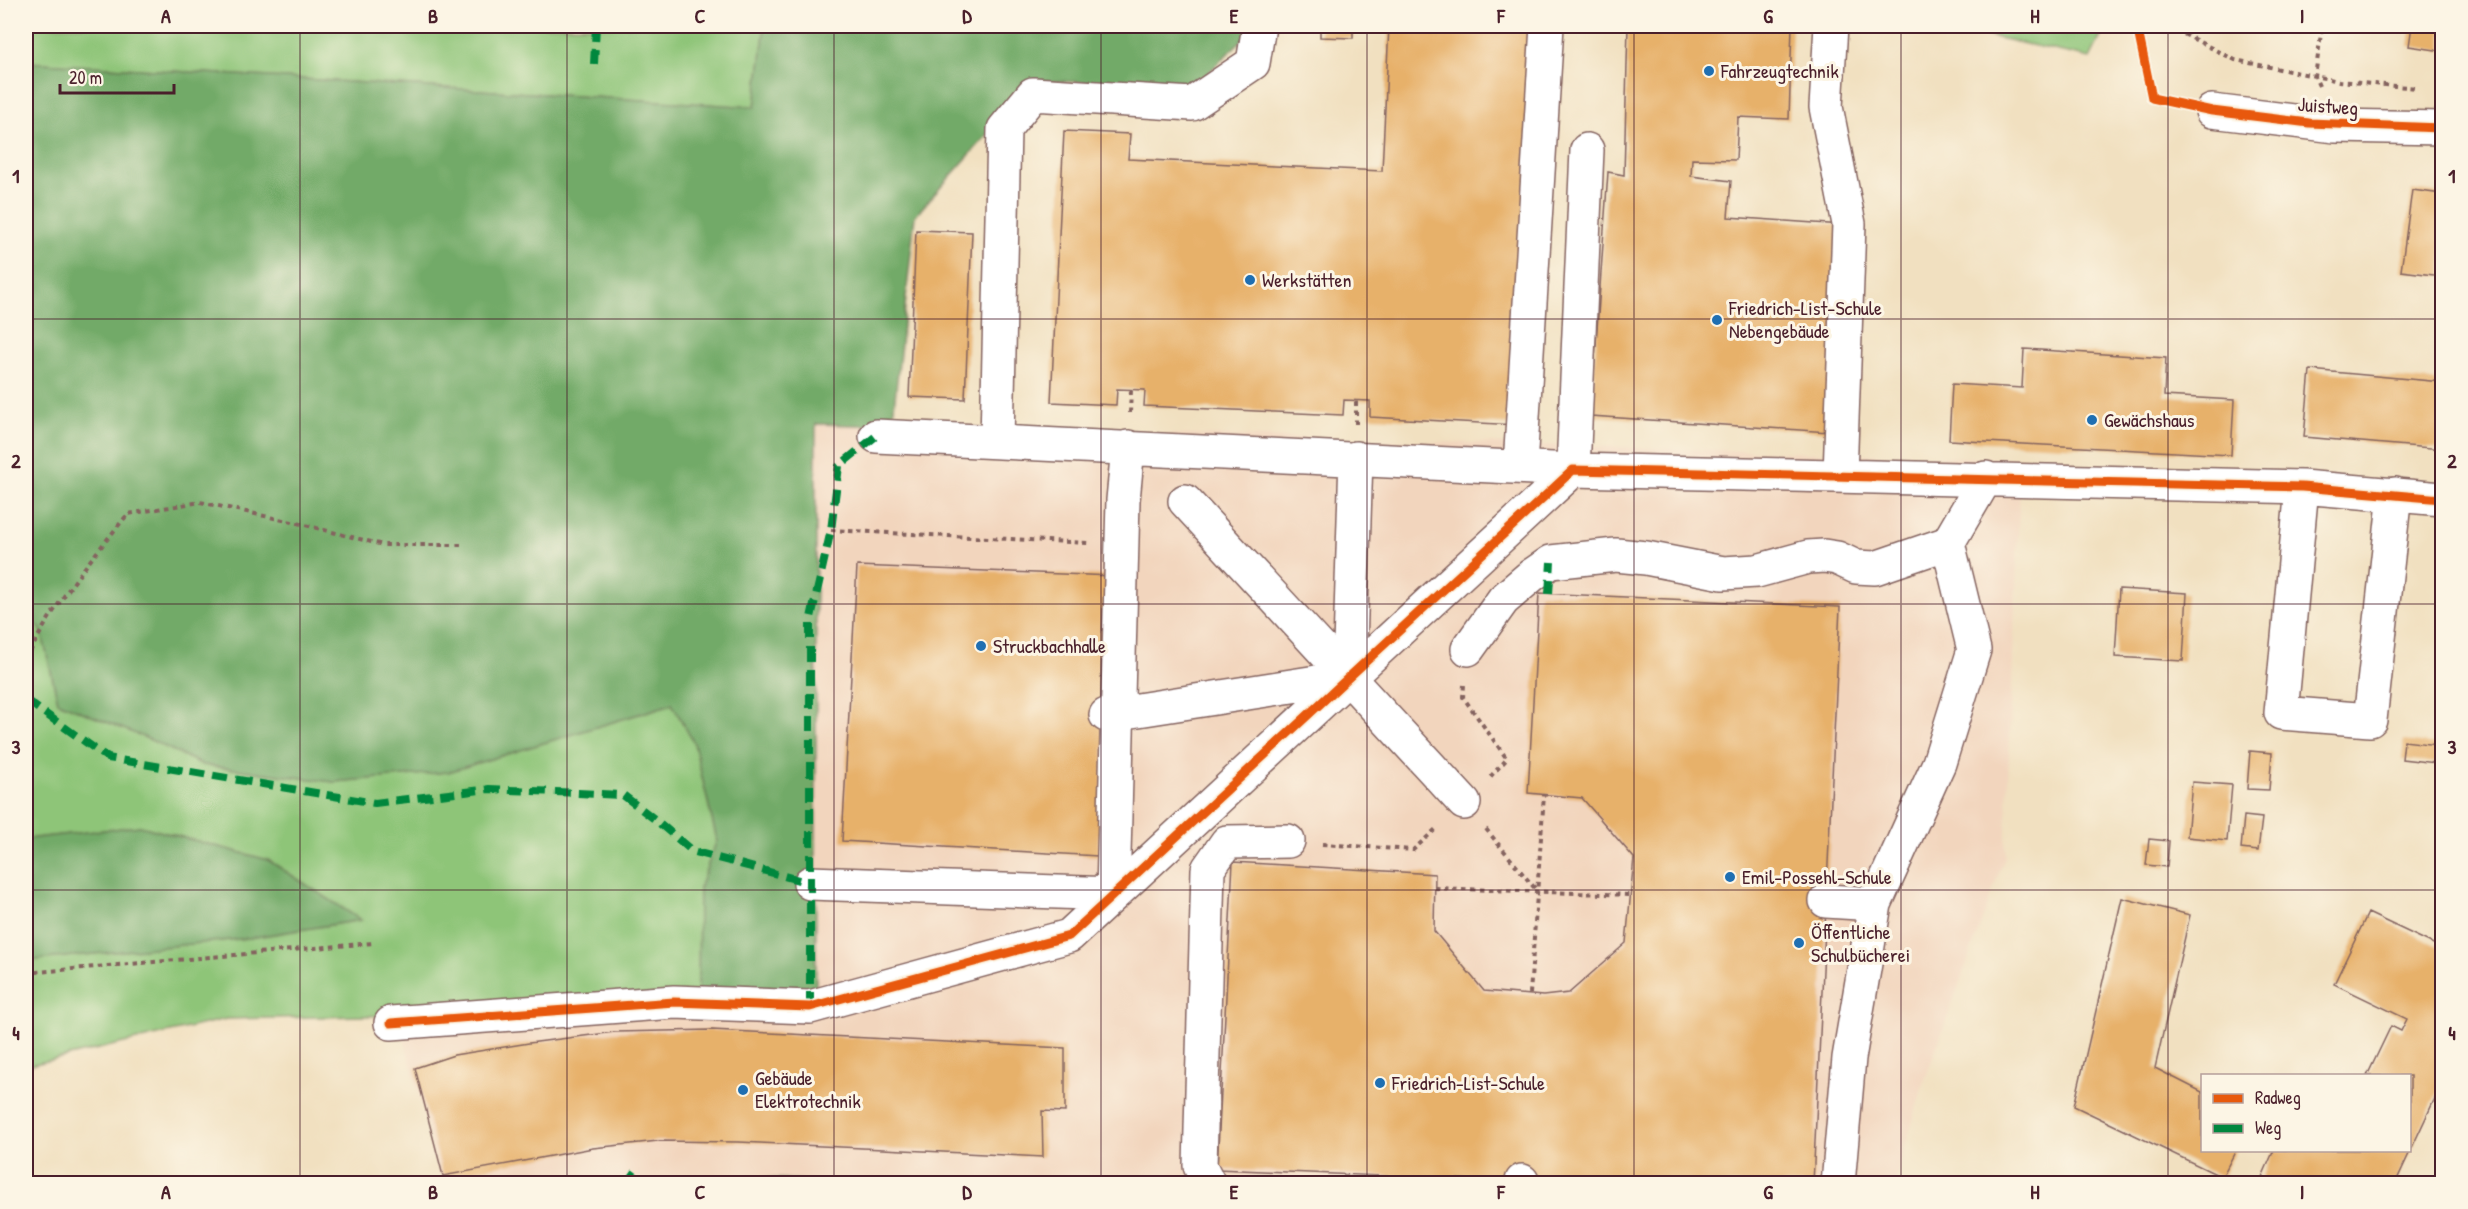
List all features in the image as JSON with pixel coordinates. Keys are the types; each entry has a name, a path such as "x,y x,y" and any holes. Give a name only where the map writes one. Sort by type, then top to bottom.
{"street":[{"path":"997,441 1004,129 1033,94 1192,104 1253,63 1258,26"},
{"path":"1520,466 1547,26"},
{"path":"1831,26 1826,107 1850,224 1840,475"},
{"name":"Juistweg","path":"2212,111 2335,126 2442,128"},
{"path":"391,1023 674,1002 810,1007 1069,936 1573,470 1587,150"},
{"path":"876,436 1573,470 2302,487 2442,499"},
{"path":"810,883 1113,894 1111,715 1128,447"},
{"path":"1349,677 1356,458"},
{"path":"1468,649 1503,600 1551,562 1616,555 1646,558 1723,573 1757,571 1808,557 1824,556 1837,558 1856,567 1875,568 1947,543 1986,478"},
{"path":"2302,487 2281,713 2370,720 2395,494"},
{"path":"1185,501 1464,804"},
{"path":"1838,1184 1849,1058 1875,904 1939,763 1974,650 1947,543"},
{"path":"1111,715 1349,677"},
{"path":"1209,1184 1200,1166 1221,871 1227,842 1288,841"},
{"path":"1826,901 1875,904"}],"path":[{"path":"2168,26 2235,60 2339,81 2426,88"},
{"path":"2322,26 2315,77 2335,126"},
{"path":"26,660 48,619 87,564 128,514 200,502 383,545 461,545"},
{"path":"831,530 1121,545"},
{"path":"1339,845 1413,850 1464,804 1507,759 1463,697"},
{"path":"1530,994 1544,795"},
{"path":"1464,804 1538,892"},
{"path":"1435,888 1631,896"},
{"path":"26,973 373,943"}],"shaded area":[{"path":"816,424 2021,459 2005,856 1923,1085 1895,1183 836,1184 750,1177 684,1184 441,1183 399,1017 816,1002"}],"green space":[{"path":"26,26 765,26 755,107 26,62"},
{"path":"765,26 1251,26 1251,31 1197,84 1030,81 999,122 915,216 892,426 816,424 816,1002 698,1009 699,889 717,840 694,743 672,704 448,772 334,782 203,765 153,741 58,702 41,629 26,619 26,62 755,107"},
{"path":"1983,26 2106,26 2090,58 1985,35"},
{"path":"26,619 41,629 58,702 153,741 203,765 334,782 448,772 672,704 694,743 717,840 699,889 698,1009 226,1019 26,1066 26,961 249,938 361,920 268,860 140,826 26,839"},
{"path":"140,826 268,860 361,920 249,938 26,961 26,839"},
{"path":"750,1177 836,1183 684,1183"}],"building":[{"path":"1320,26 1353,26 1353,38 1320,37"},
{"path":"1389,26 1536,26 1516,425 1370,417 1370,401 1344,400 1343,415 1144,406 1145,390 1117,389 1116,405 1051,402 1064,131 1130,134 1128,159 1382,171"},
{"name":"Friedrich-List-Schule Nebengebäude","path":"1628,26 1792,26 1789,119 1738,117 1736,160 1692,159 1691,176 1731,181 1728,217 1843,225 1829,432 1591,416 1608,172 1624,175"},
{"path":"2412,26 2442,26 2442,51 2409,46"},
{"path":"2412,190 2442,194 2442,276 2401,271"},
{"path":"916,230 972,232 965,399 909,397"},
{"name":"Gewächshaus","path":"2024,349 2166,358 2164,396 2234,400 2231,455 1949,440 1952,384 2022,388"},
{"path":"2310,370 2442,382 2442,449 2304,437"},
{"name":"Struckbachhalle","path":"857,566 1114,576 1098,856 842,841"},
{"path":"2119,589 2187,593 2183,661 2115,657"},
{"name":"Emil-Possehl-Schule","path":"1539,593 1840,607 1813,1184 1568,1184 1217,1169 1233,862 1435,874 1434,931 1484,991 1543,996 1569,993 1626,943 1634,858 1582,798 1528,793"},
{"path":"2441,705 2442,745 2438,745"},
{"path":"2404,741 2438,745 2436,763 2402,759"},
{"path":"2250,751 2272,753 2269,790 2247,789"},
{"path":"2192,782 2232,785 2227,841 2187,837"},
{"path":"2244,816 2262,818 2258,851 2241,849"},
{"path":"2149,839 2169,841 2167,867 2146,865"},
{"path":"2122,898 2190,915 2155,1068 2201,1091 2201,1152 2235,1152 2222,1177 2074,1106"},
{"path":"2368,913 2442,948 2442,1083 2411,1150 2411,1074 2368,1074 2391,1026 2401,1031 2407,1019 2334,984"},
{"name":"Gebäude Elektrotechnik","path":"712,1030 1065,1048 1065,1112 1042,1111 1043,1157 739,1142 658,1141 593,1148 443,1176 415,1068 454,1055 529,1043 615,1032"},
{"path":"2273,1152 2410,1152 2395,1184 2259,1184"}],"marked path":[{"path":"594,64 596,26"},
{"path":"810,1007 810,622 831,530 839,466 876,436"},
{"path":"1549,594 1551,562"},
{"path":"26,700 108,758 375,803 489,789 623,795 692,851 810,883"},
{"path":"627,1184 640,1166"}],"cycle path":[{"path":"2137,26 2152,98 2212,111 2309,123 2442,128"},
{"path":"391,1023 674,1002 810,1007 1069,936 1573,470 2302,487 2442,499"}],"place":[{"name":"Fahrzeugtechnik","path":"1709,71"},
{"name":"Werkstätten","path":"1250,280"},
{"name":"Friedrich-List-Schule Nebengebäude","path":"1717,320"},
{"name":"Gewächshaus","path":"2092,420"},
{"name":"Struckbachhalle","path":"981,646"},
{"name":"Emil-Possehl-Schule","path":"1730,877"},
{"name":"Öffentliche Schulbücherei","path":"1799,943"},
{"name":"Friedrich-List-Schule","path":"1380,1083"},
{"name":"Gebäude Elektrotechnik","path":"743,1090"}]}
